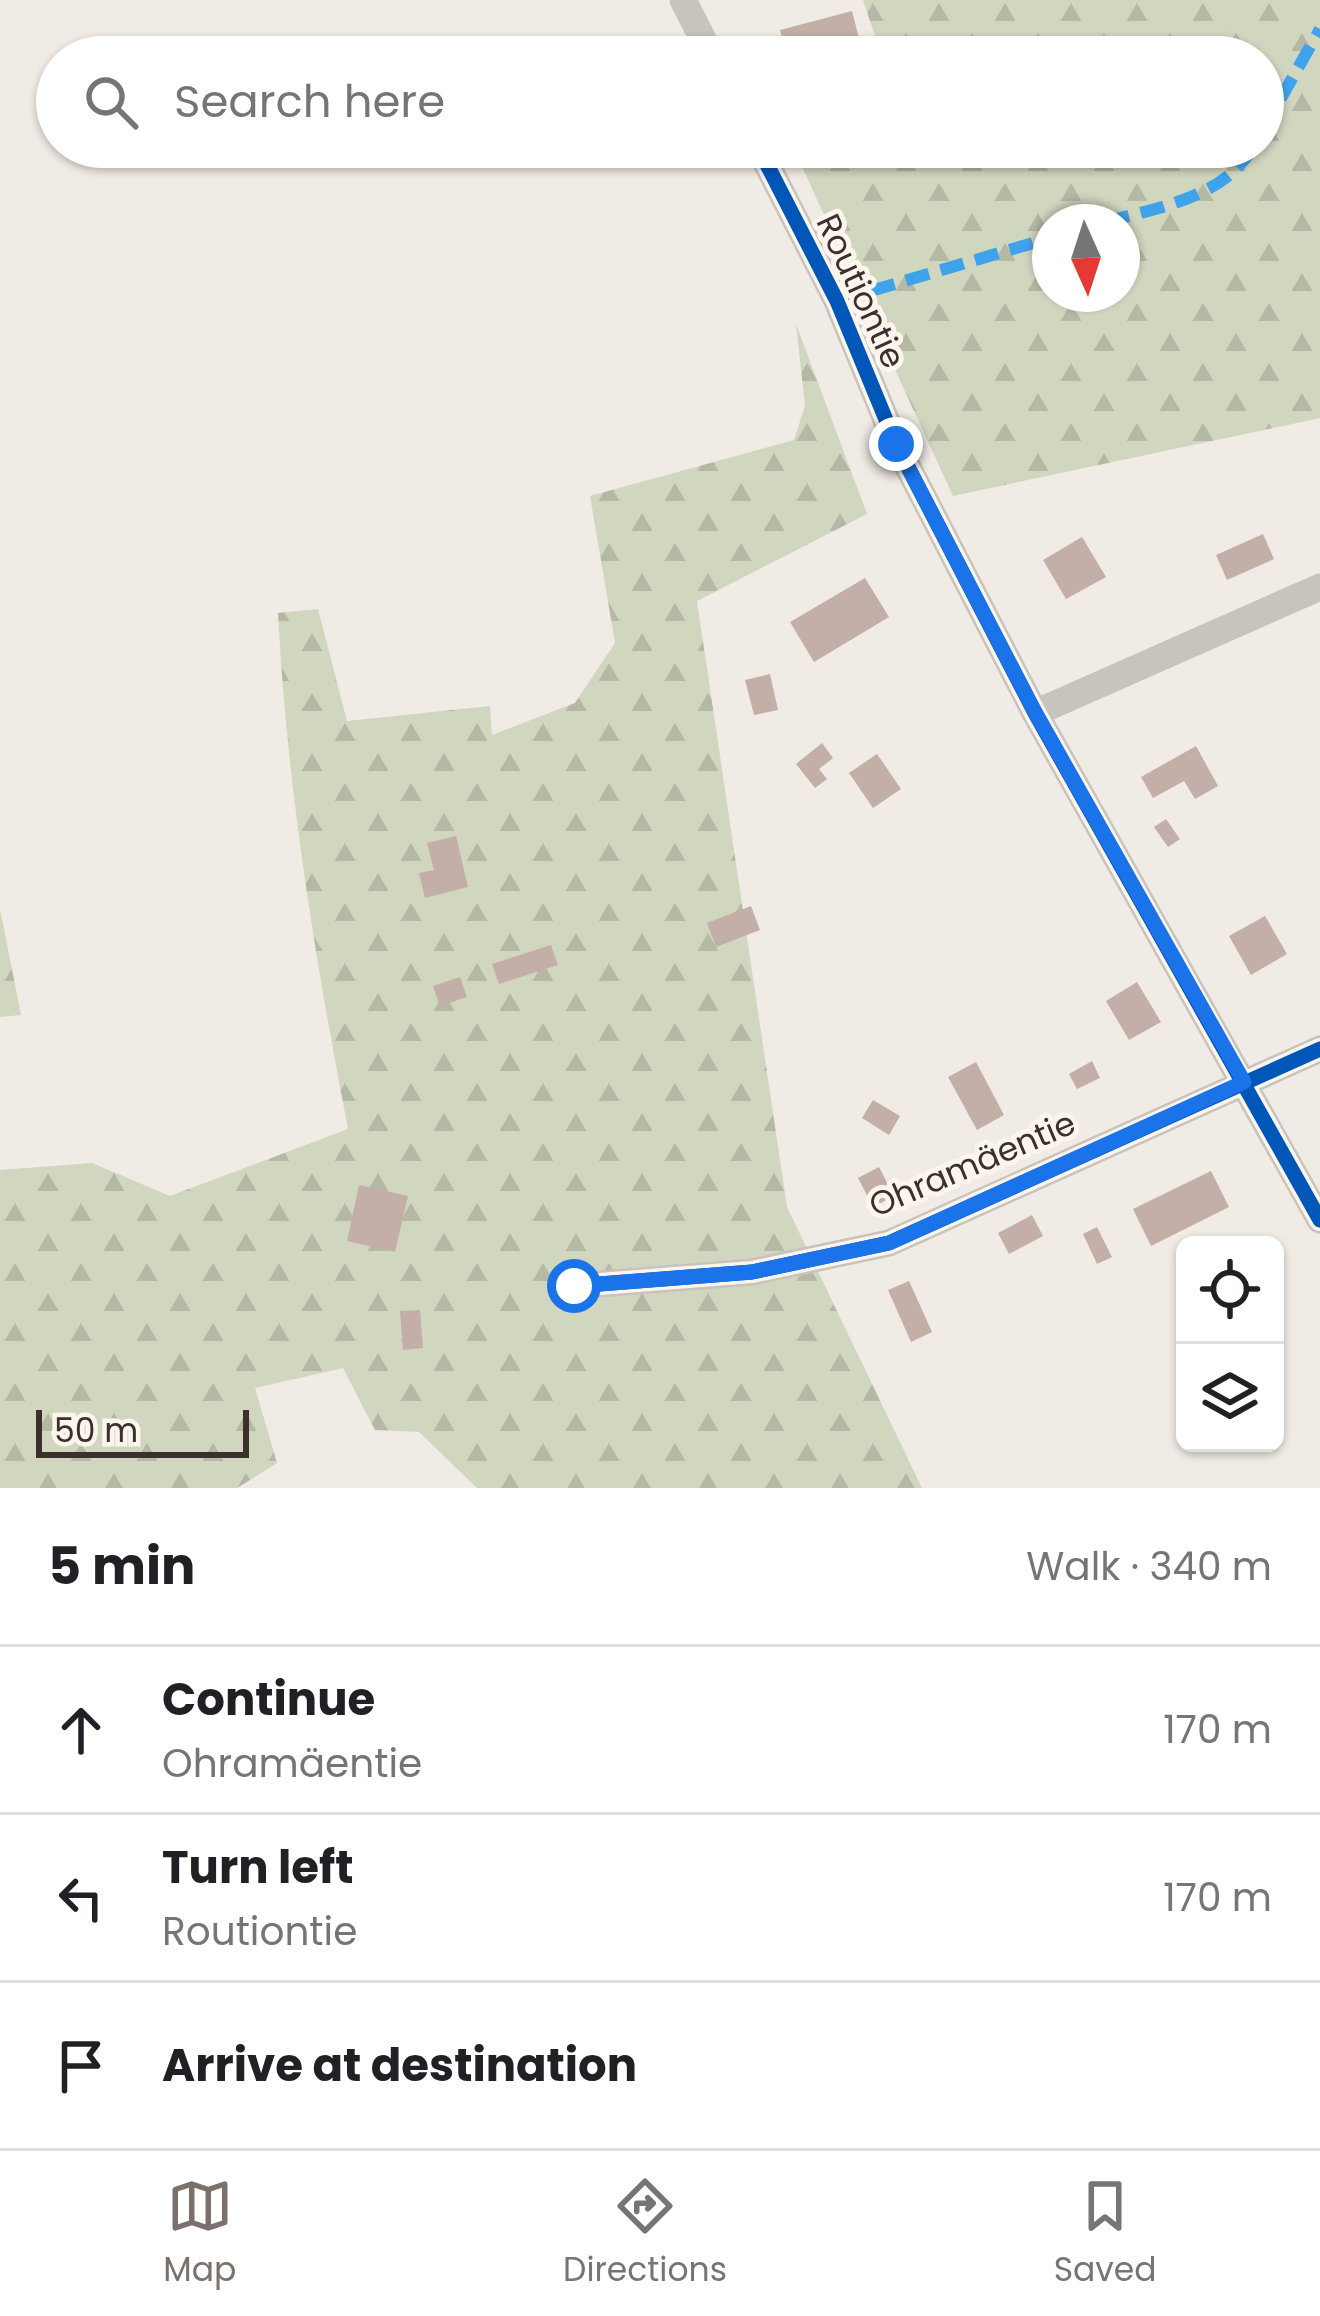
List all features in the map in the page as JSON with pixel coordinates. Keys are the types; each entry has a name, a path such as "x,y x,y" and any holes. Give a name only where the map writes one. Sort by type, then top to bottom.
{"street":[{"path":"683,0 701,36"},
{"name":"Routiontie","path":"769,168 837,302 896,444 1035,712 1320,1220"},
{"path":"1035,712 1320,587"},
{"name":"Ohramäentie","path":"574,1286 752,1272 889,1243 1320,1049"}],"green space":[{"path":"863,0 1320,0 1320,418 953,496 803,168 1284,168 1284,36 875,36"},
{"path":"796,324 867,514 697,601 787,1207 922,1488 477,1488 419,1432 375,1430 343,1368 255,1388 277,1463 237,1488 0,1488 0,1170 92,1163 170,1196 348,1129 304,872 278,613 318,609 347,721 490,706 492,735 575,703 615,643 590,496 794,440 805,406"},
{"path":"0,909 21,1015 0,1017"}],"building":[{"path":"852,11 858,36 782,36 780,30"},
{"path":"1263,534 1274,559 1227,580 1216,555"},
{"path":"1082,537 1106,577 1066,599 1043,560"},
{"path":"865,578 889,617 814,662 790,622"},
{"path":"770,674 778,710 754,715 745,680"},
{"path":"822,743 833,758 819,769 827,779 815,788 796,764"},
{"path":"1196,746 1218,786 1195,799 1184,781 1153,798 1141,777"},
{"path":"877,754 901,789 873,808 849,773"},
{"path":"1166,819 1180,839 1168,847 1154,827"},
{"path":"456,836 468,887 425,898 419,873 434,870 427,843"},
{"path":"751,906 760,930 716,947 707,923"},
{"path":"1265,916 1287,954 1251,975 1229,936"},
{"path":"551,945 558,965 499,984 492,964"},
{"path":"460,977 467,997 440,1006 433,986"},
{"path":"1137,982 1161,1022 1129,1040 1106,1001"},
{"path":"1092,1061 1100,1078 1077,1089 1069,1074"},
{"path":"976,1062 1004,1115 977,1130 948,1077"},
{"path":"873,1100 900,1116 889,1135 862,1118"},
{"path":"879,1167 894,1196 873,1207 858,1178"},
{"path":"1211,1171 1229,1207 1151,1246 1133,1209"},
{"path":"359,1185 408,1196 395,1252 347,1241"},
{"path":"1032,1215 1043,1236 1009,1254 998,1233"},
{"path":"1097,1227 1112,1257 1097,1264 1083,1234"},
{"path":"909,1281 932,1332 911,1342 888,1290"},
{"path":"420,1310 423,1348 403,1350 400,1311"}],"marked path":[{"path":"1284,93 1320,29"},
{"path":"1140,213 1208,189 1236,168"},
{"path":"837,301 1032,243"}],"cycle path":[{"path":"769,168 837,301 896,444 1035,713 1320,1220"},
{"path":"574,1286 752,1272 889,1243 1320,1049"}],"route":[{"path":"574,1286 752,1272 889,1243 1244,1082 1035,712 896,444"}]}
